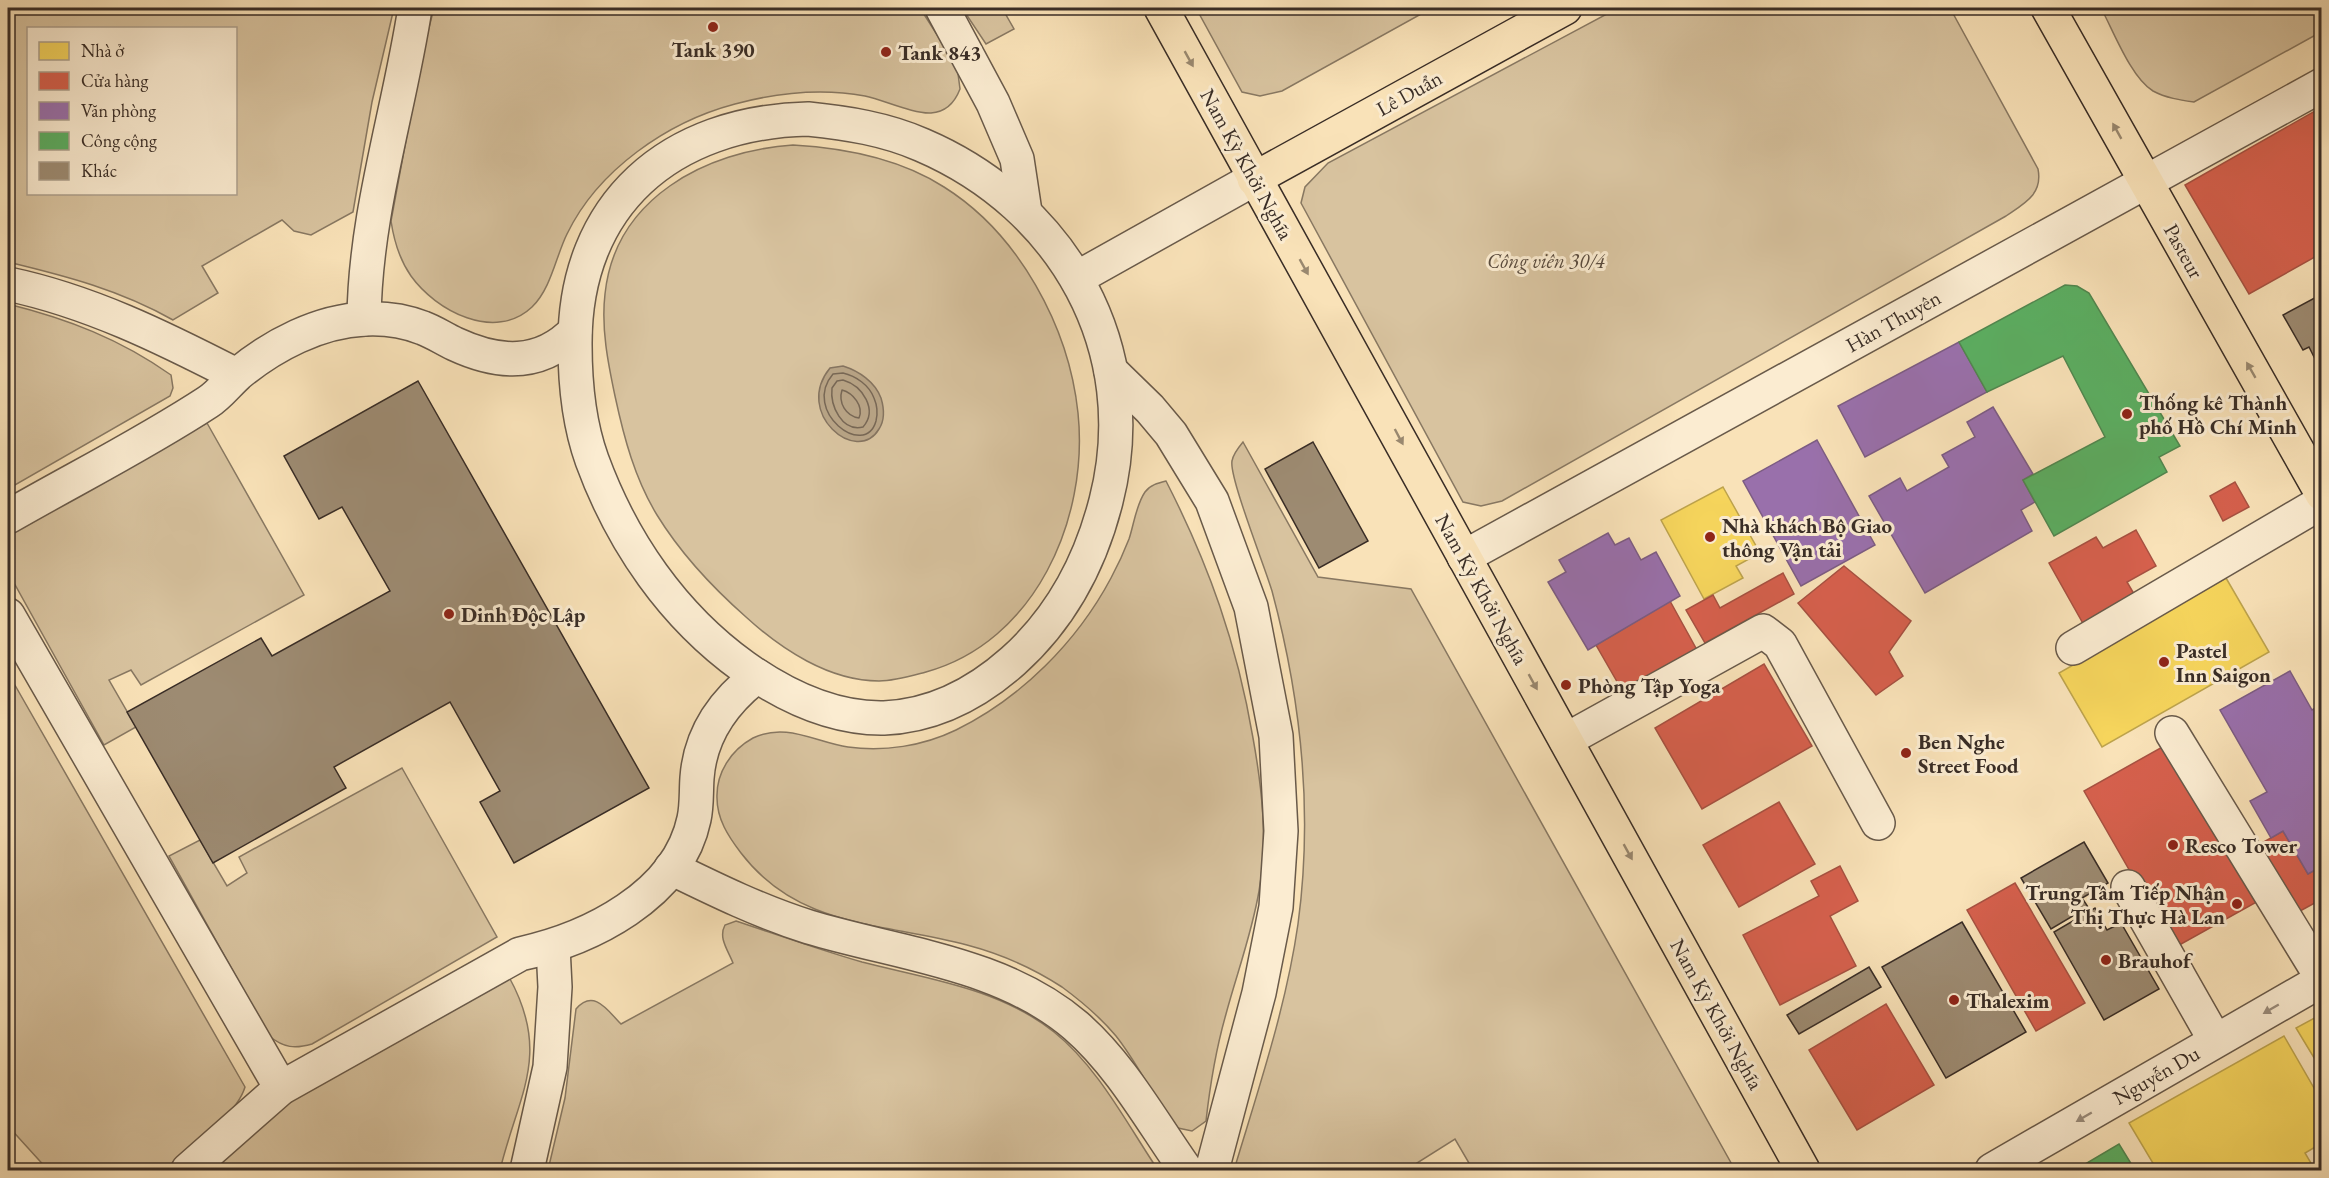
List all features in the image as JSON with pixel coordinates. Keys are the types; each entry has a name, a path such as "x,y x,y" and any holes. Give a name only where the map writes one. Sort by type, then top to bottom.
{"main road":[{"name":"Nam Kỳ Khởi Nghĩa","path":"1161,8 1803,1170"},
{"name":"Lê Duẩn","path":"1254,179 1565,8"},
{"name":"Pasteur","path":"2048,8 2322,494"}],"street":[{"path":"364,319 366,264 372,219 415,8"},
{"path":"942,8 993,103 1017,159 1025,212"},
{"name":"Hàn Thuyên","path":"1464,557 2322,85"},
{"path":"808,119 880,130 920,144 958,162 993,185 1025,212 1053,243 1077,278 1092,307 1111,371 1116,407 1113,462 1104,508 1090,554 1072,590 1050,623 1005,668 953,702 930,711 884,718 843,714 812,705 757,676 695,627 645,566 606,495 590,456 580,414 575,372 574,331 579,288 587,261 602,228 624,194 649,171 689,145 746,125 777,120 808,119"},
{"path":"1077,278 1254,179"},
{"path":"8,284 72,301 122,319 236,375"},
{"path":"8,517 210,401 236,375 281,344 336,323 364,319 404,322 424,328 456,345 508,360 542,355 560,345 574,331"},
{"path":"1111,371 1150,409 1171,434 1212,501 1251,607 1276,736 1281,831 1273,928 1259,993 1212,1170"},
{"path":"2073,648 2322,502"},
{"path":"8,615 281,1088"},
{"path":"1566,740 1763,631 1780,644 1878,823"},
{"path":"188,1170 281,1088 520,954 553,947 584,935 614,919 638,901 671,868 689,838 694,819 700,755 708,731 721,710 737,691 757,676"},
{"path":"2172,733 2322,979"},
{"path":"671,868 745,903 807,926 974,971 1027,992 1076,1026 1098,1048 1186,1170"},
{"path":"2128,887 2215,1040"},
{"path":"527,1170 550,1067 555,987 553,947"},
{"name":"Nguyễn Du","path":"1992,1170 2322,979"}],"green space":[{"path":"8,8 394,8 372,102 353,212 311,235 294,231 282,220 202,266 218,293 173,320 133,300 72,279 8,262"},
{"path":"434,8 920,8 957,66 960,89 949,106 931,113 916,111 865,96 816,92 751,100 710,112 684,123 637,152 597,189 580,211 567,234 549,282 539,300 532,307 517,317 501,322 484,322 467,318 451,310 435,301 422,289 407,270 400,256 391,221 421,59"},
{"path":"962,8 1002,8 1014,29 986,44"},
{"path":"1196,8 1432,8 1282,91 1260,96 1242,92"},
{"name":"Công viên 30/4","path":"1618,8 1950,8 2038,169 2038,185 2031,197 2006,216 1502,501 1481,506 1463,502 1301,203 1305,187 1328,163"},
{"path":"2101,8 2321,8 2321,32 2194,102 2163,95 2145,85 2130,65"},
{"path":"793,145 852,152 890,162 927,177 971,207 1017,256 1036,285 1064,348 1073,381 1078,413 1079,453 1074,494 1063,534 1047,571 1025,605 997,634 964,657 926,672 897,679 860,680 842,676 807,661 760,629 709,582 666,529 642,487 626,443 610,371 604,307 612,260 626,231 646,206 670,186 698,169 728,157 760,149"},
{"path":"8,304 52,316 93,332 152,362 171,375 173,388 170,396 8,489"},
{"path":"207,423 304,595 141,685 131,670 109,680 136,727 104,745 8,572 8,537 19,524"},
{"path":"1243,442 1318,577 1411,589 1735,1170 1473,1170 1455,1139 1406,1170 1234,1170 1270,1048 1293,955 1298,924 1304,840 1302,756 1290,673 1272,591 1241,503 1233,470 1233,456"},
{"path":"1166,481 1208,574 1230,638 1253,738 1263,814 1262,872 1256,907 1219,1040 1206,1121 1192,1131 1178,1128 1161,1106 1116,1036 1062,987 1016,962 992,953 967,945 844,919 789,896 764,878 736,847 721,820 717,806 717,789 726,763 738,749 753,738 777,732 789,732 848,747 875,749 917,744 956,730 1003,702 1045,666 1082,624 1111,578 1129,539 1142,497 1149,488"},
{"path":"8,673 245,1087 232,1110 222,1121 164,1170 48,1170 8,1126"},
{"path":"402,768 497,937 312,1044 295,1047 280,1043 269,1036 169,856 200,840 227,886 247,873 239,857"},
{"path":"736,921 862,962 962,987 1010,1005 1033,1017 1070,1046 1098,1079 1158,1170 548,1170 565,1098 576,1009 583,1003 595,1001 606,1008 621,1024 733,963 725,944 723,930 725,925"},
{"path":"509,977 522,1005 528,1030 530,1053 522,1097 500,1170 212,1170 295,1095"}],"water":[{"path":"843,366 866,378 881,398 882,422 879,429 869,439 857,441 844,438 832,429 823,417 819,402 821,385 830,368"}],"building: Nhà ở":[{"name":"Nhà khách Bộ Giao thông Vận tải","path":"1723,487 1760,553 1736,566 1743,578 1704,599 1661,520"},
{"name":"Pastel Inn Saigon","path":"2226,578 2269,652 2102,747 2059,673"},
{"path":"2322,1014 2322,1071 2296,1028"},
{"path":"2284,1036 2322,1102 2322,1143 2305,1153 2315,1170 2157,1170 2129,1123"}],"building: Cửa hàng":[{"path":"2322,107 2322,253 2249,294 2185,185"},
{"path":"2235,482 2249,507 2223,521 2210,496"},
{"path":"2136,530 2156,566 2127,582 2137,599 2085,627 2049,563 2096,537 2103,548"},
{"path":"1844,566 1911,621 1889,652 1903,676 1876,695 1798,603"},
{"path":"1783,573 1794,594 1705,643 1686,610 1713,595 1720,608"},
{"path":"1670,601 1697,650 1623,692 1596,645"},
{"path":"1764,664 1812,746 1702,809 1655,728"},
{"name":"Resco Tower","path":"2173,741 2262,899 2174,948 2084,791"},
{"path":"1779,802 1815,864 1739,907 1703,845"},
{"path":"2283,831 2308,874 2315,870 2322,882 2322,899 2291,916 2253,848"},
{"path":"1840,866 1858,901 1830,916 1856,966 1780,1005 1743,935 1819,896 1811,881"},
{"path":"2015,883 2085,1003 2036,1031 1967,910"},
{"path":"1886,1004 1934,1085 1857,1130 1809,1050"}],"building: Văn phòng":[{"path":"1959,342 1987,392 1865,457 1838,406"},
{"path":"1993,407 2033,474 2023,480 2035,502 2021,510 2032,531 1925,593 1869,496 1900,478 1907,491 1949,467 1942,455 1975,437 1967,422"},
{"path":"1817,440 1875,545 1801,586 1743,481"},
{"path":"1608,533 1615,545 1629,538 1641,560 1656,552 1680,596 1588,650 1548,582 1566,572 1559,560"},
{"path":"2290,671 2312,710 2322,704 2322,866 2308,874 2283,831 2271,838 2250,801 2267,792 2220,710"}],"building: Công cộng":[{"name":"Thống kê Thành phố Hồ Chí Minh","path":"2065,285 2077,286 2089,293 2180,446 2159,457 2167,472 2054,536 2023,480 2105,437 2063,356 1987,392 1959,342"},
{"path":"2119,1144 2135,1170 2075,1170"}],"building: Khác":[{"path":"2322,294 2322,364 2318,365 2309,347 2303,350 2283,315"},
{"name":"Dinh Độc Lập","path":"418,381 649,788 514,863 480,802 500,791 450,702 334,767 346,788 213,863 127,712 261,638 272,656 390,591 342,507 319,519 284,456"},
{"path":"1313,442 1368,541 1319,568 1265,469"},
{"path":"2084,842 2108,883 2082,898 2088,907 2051,929 2021,878"},
{"name":"Brauhof","path":"2095,908 2107,930 2121,923 2159,989 2104,1020 2054,932"},
{"name":"Thalexim","path":"1962,922 2026,1032 1946,1078 1882,967"},
{"path":"1869,967 1881,987 1799,1034 1787,1015"}],"place":[{"name":"Tank 390","path":"713,27"},
{"name":"Tank 843","path":"886,52"},
{"name":"Thống kê Thành phố Hồ Chí Minh","path":"2127,414"},
{"name":"Nhà khách Bộ Giao thông Vận tải","path":"1710,537"},
{"name":"Dinh Độc Lập","path":"449,614"},
{"name":"Pastel Inn Saigon","path":"2164,662"},
{"name":"Phòng Tập Yoga","path":"1566,685"},
{"name":"Ben Nghe Street Food","path":"1906,753"},
{"name":"Resco Tower","path":"2173,845"},
{"name":"Trung Tâm Tiếp Nhận Thị Thực Hà Lan","path":"2237,904"},
{"name":"Brauhof","path":"2106,960"},
{"name":"Thalexim","path":"1954,1000"}]}
